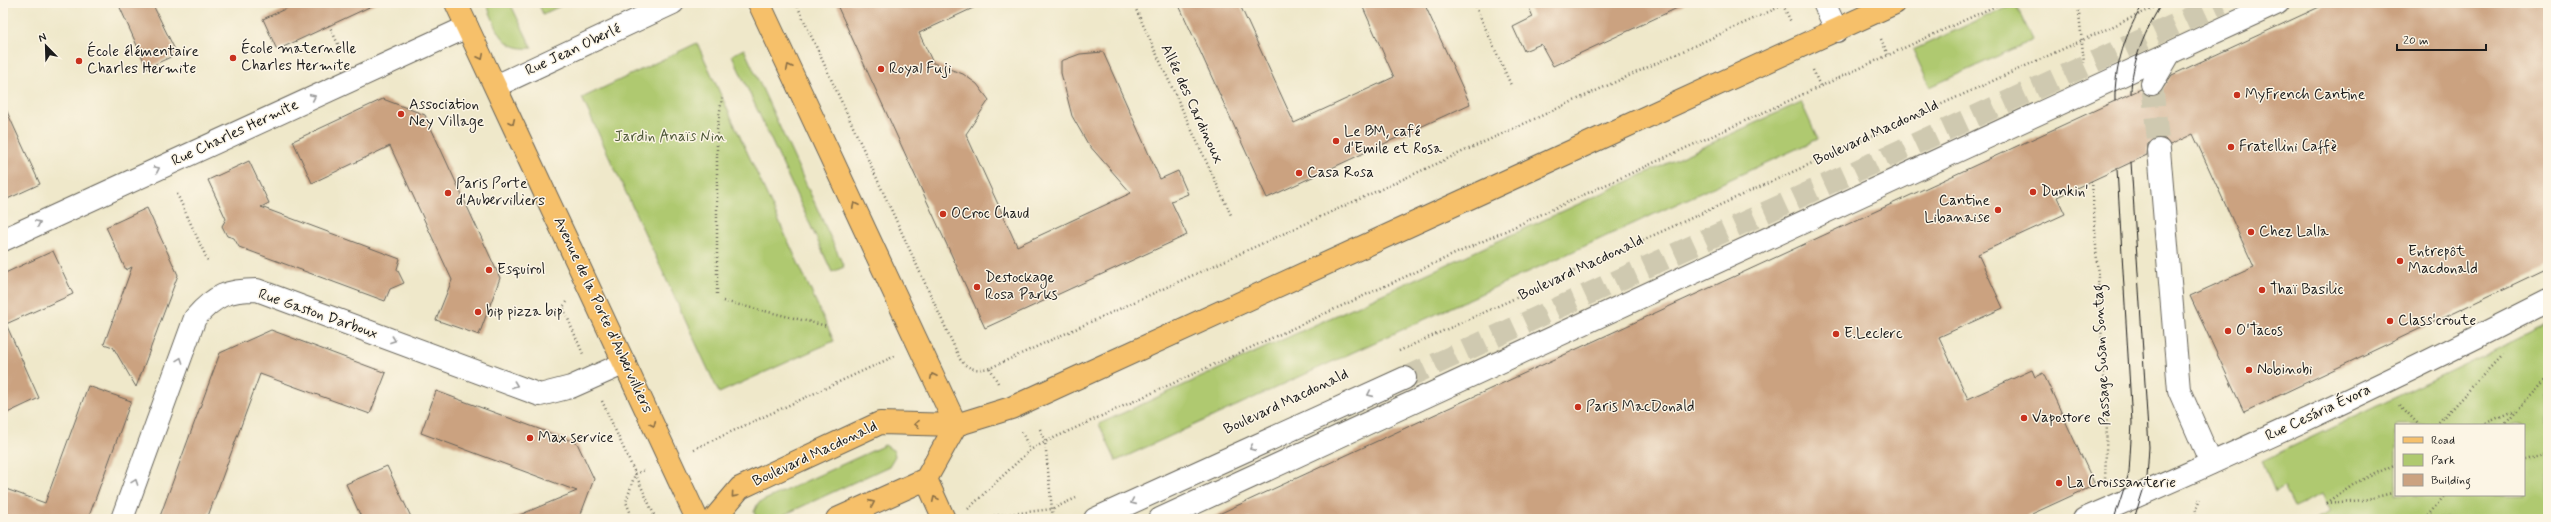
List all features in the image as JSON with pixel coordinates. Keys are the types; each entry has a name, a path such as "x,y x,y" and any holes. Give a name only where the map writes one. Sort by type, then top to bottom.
{"main road":[{"name":"Avenue de la Porte d'Aubervilliers","path":"456,3 697,519"},
{"path":"759,3 956,424 926,479 837,519"},
{"name":"Boulevard Macdonald","path":"714,519 740,488 880,423 956,424 1026,401 1895,3"},
{"path":"926,479 944,519"}],"street":[{"name":"Rue Jean Oberlé","path":"496,86 673,3"},
{"path":"1824,3 1837,30"},
{"path":"1160,519 2278,3"},
{"name":"Rue Charles Hermite","path":"3,240 467,27"},
{"path":"2152,84 2170,53"},
{"path":"2159,150 2179,390 2212,463"},
{"name":"Rue Gaston Darboux","path":"122,519 195,318 207,304 223,294 239,290 258,290 540,395 571,386 625,364"},
{"name":"Rue Cesária Évora","path":"2084,519 2212,463 2430,361 2548,301"},
{"path":"1096,519 1405,378"}],"path":[{"path":"796,3 949,334 964,364 974,370 990,368 1788,3"},
{"name":"Allée des Cardinoux","path":"1133,3 1231,215"},
{"path":"1474,3 1511,85"},
{"path":"966,510 973,507 1030,450 1046,442 2002,3"},
{"path":"2078,3 2087,92"},
{"name":"Boulevard Macdonald","path":"1392,354 2164,3"},
{"path":"1783,5 1788,17"},
{"path":"329,25 339,46"},
{"path":"716,294 717,130 722,98"},
{"name":"Passage Susan Sontag","path":"2092,181 2107,424 2105,483"},
{"path":"178,194 208,261"},
{"path":"723,301 827,326"},
{"path":"2437,424 2502,358 2505,323"},
{"path":"693,449 887,360"},
{"path":"990,368 996,379"},
{"path":"2504,424 2515,410 2548,378"},
{"path":"602,399 656,519"},
{"path":"2484,424 2515,410"},
{"path":"1040,429 1046,442 1053,519"},
{"path":"1024,436 1030,450"},
{"path":"2525,460 2548,454"},
{"path":"2395,464 2353,484 2326,503 2364,500 2395,492"},
{"path":"633,519 626,502 636,474"},
{"path":"988,519 1052,510 1081,496"},
{"path":"2425,519 2444,496"}],"green space":[{"path":"486,3 510,3 532,48 513,46 506,41 497,29"},
{"path":"538,3 567,3 543,14"},
{"path":"2015,3 2033,40 1930,87 1913,50"},
{"name":"Jardin Anaïs Nin","path":"697,43 834,341 719,393 582,98"},
{"path":"744,49 844,267 832,272 732,55"},
{"path":"1801,102 1818,139 1116,461 1099,424"},
{"path":"2548,322 2548,519 2316,519 2331,512 2322,494 2294,507 2284,487 2275,492 2262,461 2530,333"},
{"path":"885,445 894,451 895,456 889,466 775,519 756,517 754,512 758,503"}],"building":[{"path":"118,3 152,3 177,54 147,68"},
{"path":"298,3 378,3 277,50 263,19"},
{"path":"836,3 984,3 919,33 933,63 963,74 977,84 989,100 966,134 1017,246 1131,193 1088,144 1072,116 1061,73 1061,61 1080,54 1103,52 1160,179 1178,171 1188,194 1171,201 1187,235 985,328"},
{"path":"1178,3 1239,3 1294,123 1394,77 1361,3 1424,3 1470,104 1267,198"},
{"path":"1527,3 1688,3 1553,66 1541,44 1524,51 1513,27 1533,17"},
{"name":"Entrepôt Macdonald","path":"2328,3 2548,3 2548,268 2244,412 2190,296 2254,267 2193,134 2170,145 2165,139 2158,138 2148,144 2147,155 2057,197 2065,214 1978,254 2003,308 1939,337 1968,399 2032,370 2035,377 2043,373 2095,485 2021,519 1208,519 2141,89 2146,95 2158,95 2172,75"},
{"path":"383,99 425,115 500,278 479,335 436,320 452,280 390,146 312,183 293,141"},
{"path":"3,103 40,184 3,201"},
{"path":"249,161 269,203 261,207 400,259 397,269 404,283 390,289 385,301 239,247 234,238 227,236 222,226 226,219 208,180"},
{"path":"147,208 178,275 136,387 113,347 104,344 132,267 126,270 106,227"},
{"path":"53,251 73,294 6,324 39,398 3,415 3,274"},
{"path":"271,330 386,373 370,414 260,374 207,519 159,519 220,353"},
{"path":"88,386 131,401 88,519 3,519 3,488 45,503"},
{"path":"436,391 577,443 594,479 579,519 510,519 577,491 421,433"},
{"path":"387,466 412,519 362,519 346,484"}],"tunnel":[{"path":"1405,378 2222,3"},
{"path":"2152,84 2159,150"}],"tram line":[{"path":"2115,101 2115,88 2122,50 2132,25 2144,3"},
{"path":"2131,93 2134,70 2140,46 2162,3"},
{"path":"2131,162 2149,447 2147,478 2134,519"},
{"path":"2114,519 2129,473 2132,423 2117,169"}],"place":[{"name":"École maternelle Charles Hermite","path":"233,58"},
{"name":"École élémentaire Charles Hermite","path":"79,61"},
{"name":"Royal Fuji","path":"881,69"},
{"name":"MyFrench Cantine","path":"2237,95"},
{"name":"Association Ney Village","path":"401,114"},
{"name":"Le BM, café d'Emile et Rosa","path":"1336,141"},
{"name":"Fratellini Caffè","path":"2231,147"},
{"name":"Casa Rosa","path":"1299,173"},
{"name":"Dunkin'","path":"2033,192"},
{"name":"Paris Porte d'Aubervilliers","path":"448,193"},
{"name":"Cantine Libanaise","path":"1998,210"},
{"name":"OCroc Chaud","path":"943,214"},
{"name":"Chez Lalla","path":"2251,232"},
{"name":"Entrepôt Macdonald","path":"2400,261"},
{"name":"Esquirol","path":"489,270"},
{"name":"Destockage Rosa Parks","path":"977,287"},
{"name":"Thaï Basilic","path":"2262,290"},
{"name":"bip pizza bip","path":"478,312"},
{"name":"Class'croute","path":"2390,321"},
{"name":"O'Tacos","path":"2228,331"},
{"name":"E.Leclerc","path":"1836,334"},
{"name":"Nobinobi","path":"2249,370"},
{"name":"Paris MacDonald","path":"1578,407"},
{"name":"Vapostore","path":"2024,418"},
{"name":"Max service","path":"530,438"},
{"name":"La Croissanterie","path":"2059,483"}]}
